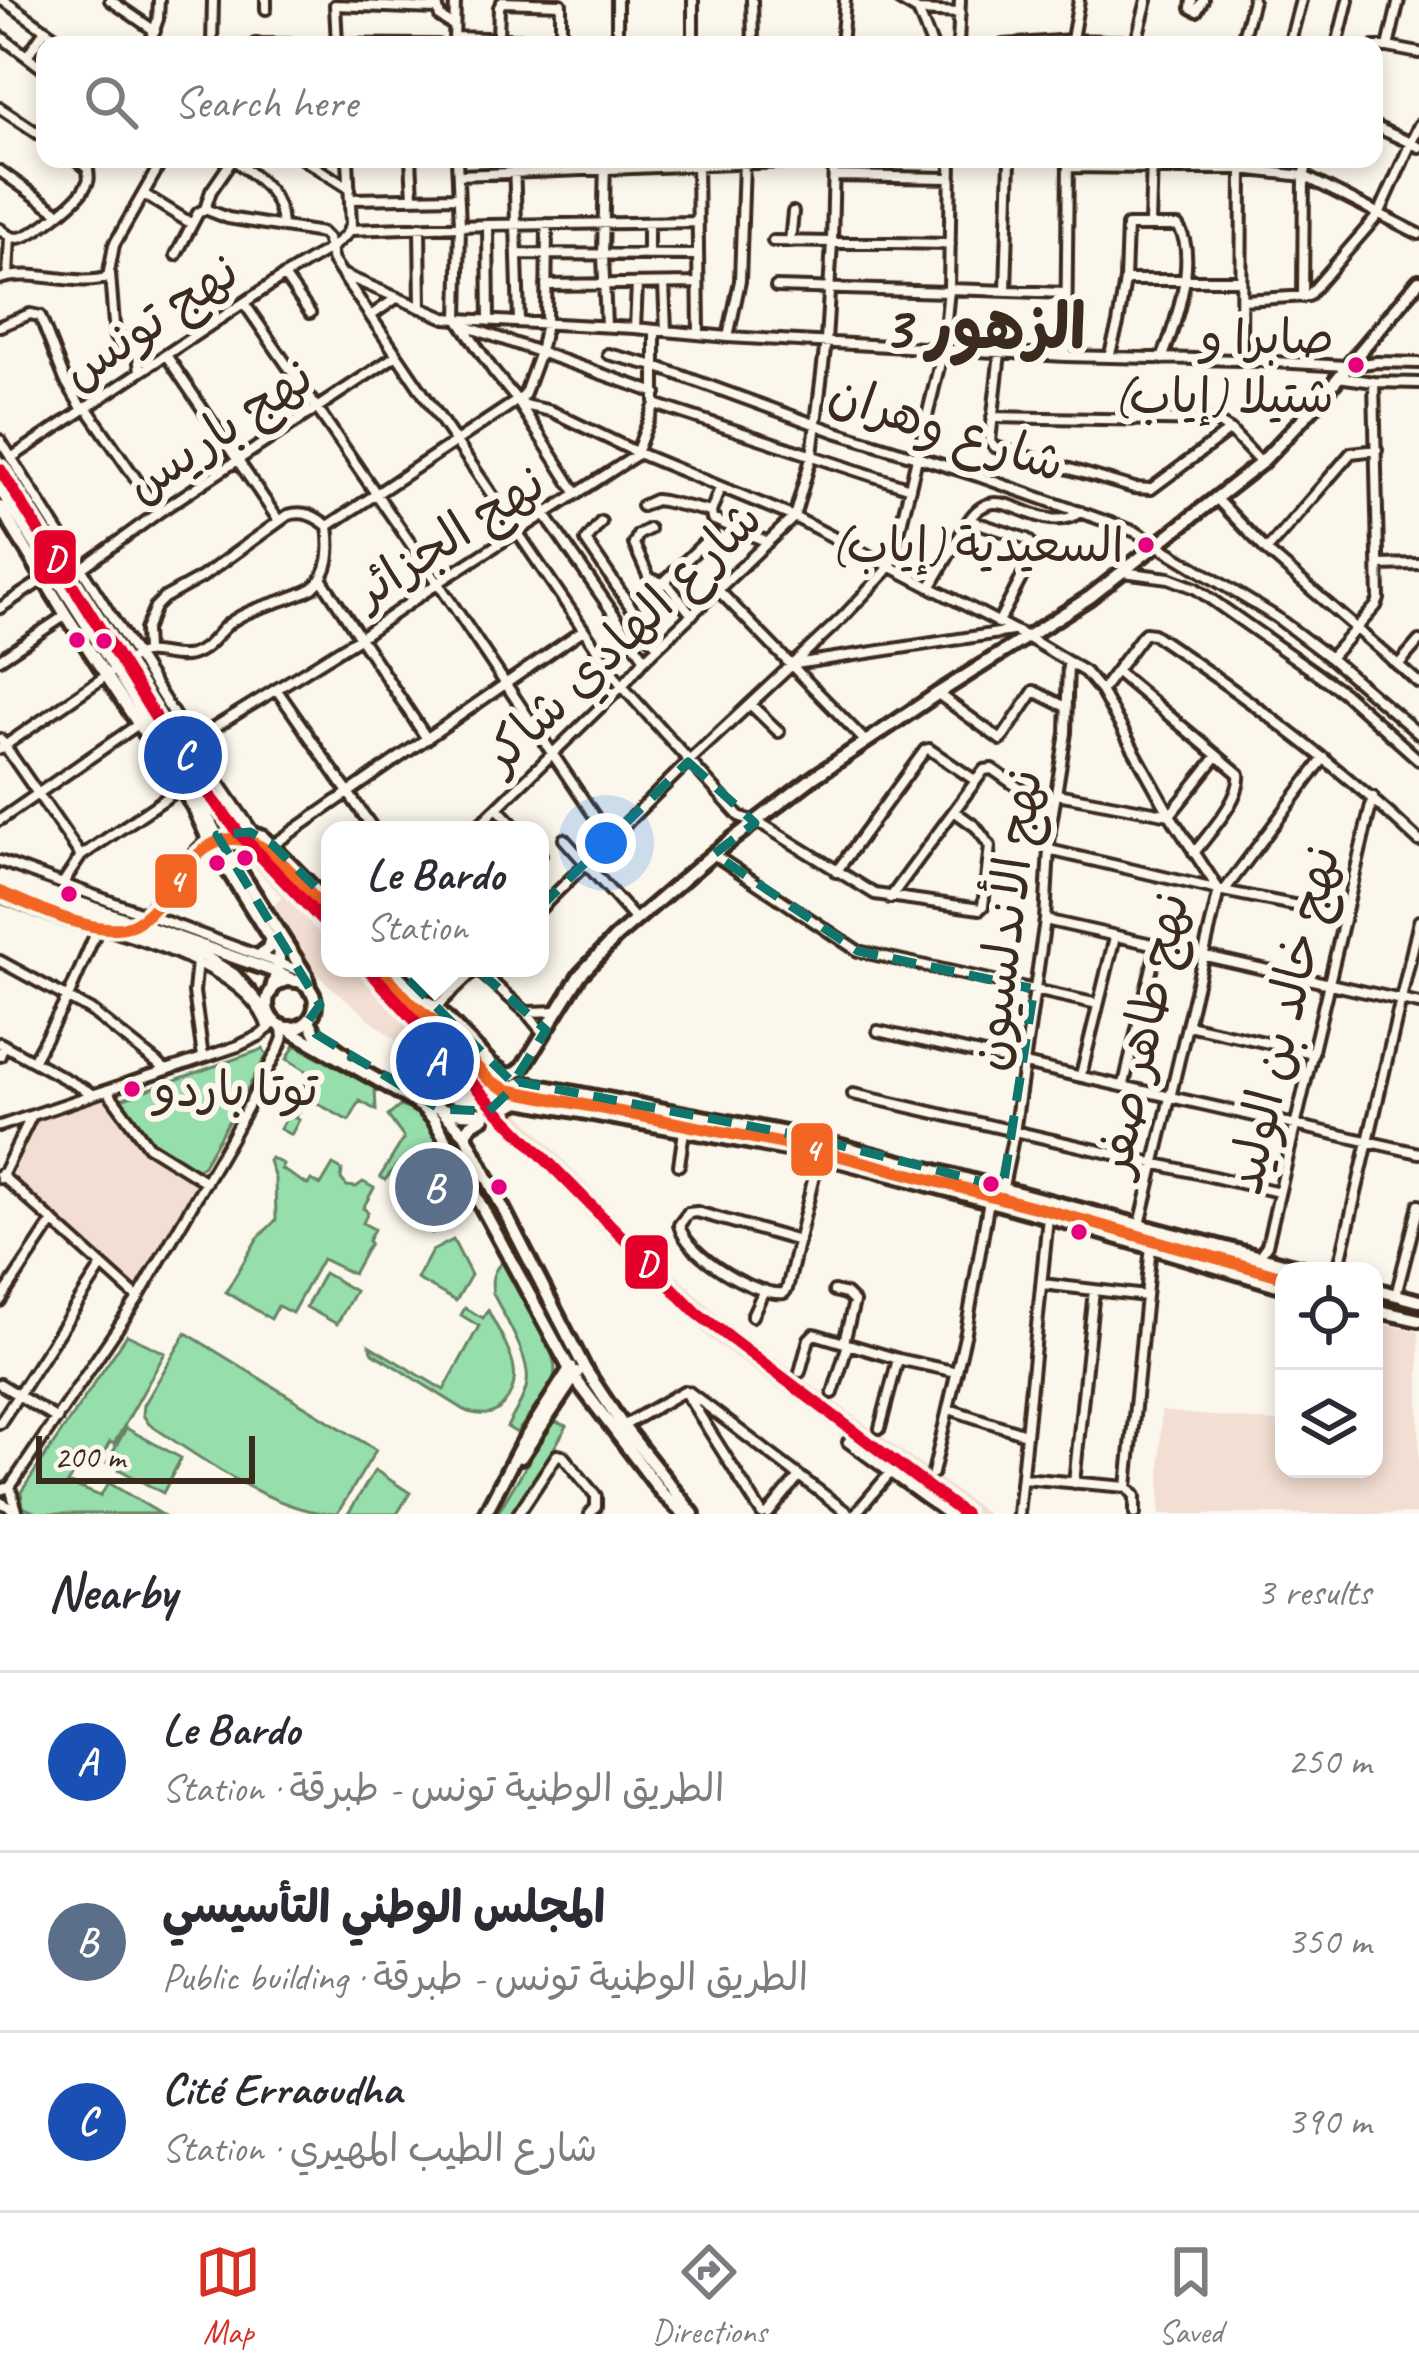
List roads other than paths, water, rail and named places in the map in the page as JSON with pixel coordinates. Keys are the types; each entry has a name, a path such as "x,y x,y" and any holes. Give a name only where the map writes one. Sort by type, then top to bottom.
{"main road":[{"path":"399,977 417,996 436,1006 494,1066 507,1076 514,1074 590,962 636,920 755,823 866,742 1124,572 1261,463 1419,281"},
{"path":"0,489 280,955 268,1009 274,1024"},
{"path":"0,507 66,615 111,671 196,796 212,837 310,991 315,1008 309,1020 297,1028 274,1024"},
{"path":"212,837 253,832 273,845 321,895"},
{"path":"0,880 300,977"},
{"path":"141,924 218,963 242,983 274,1024 422,1107 443,1131 525,1286 577,1368 662,1493 684,1514"},
{"path":"260,955 271,938"},
{"path":"271,992 300,977"},
{"path":"309,1020 316,1034 343,1053 440,1108 482,1113 503,1104 518,1084 528,1084 808,1137 1280,1262"},
{"path":"465,1134 478,1119 520,1101 685,1130 819,1156 989,1200 1275,1285"},
{"path":"440,1108 465,1134 539,1280 577,1368 694,1514"},
{"path":"464,1171 478,1163"},
{"path":"494,1227 507,1221"},
{"path":"525,1286 539,1280"},
{"path":"1383,1291 1419,1301"},
{"path":"1383,1312 1419,1320"},
{"path":"484,1514 520,1447 577,1368"}],"street":[{"path":"3,0 54,36"},
{"path":"110,0 155,31"},
{"path":"153,36 159,0"},
{"path":"212,36 213,0"},
{"path":"454,36 455,0"},
{"path":"616,0 617,36"},
{"path":"691,36 693,0"},
{"path":"752,0 753,36"},
{"path":"842,36 845,0"},
{"path":"899,0 918,11 959,14"},
{"path":"958,36 959,0"},
{"path":"1068,0 1079,5 1073,36"},
{"path":"1138,36 1147,0"},
{"path":"1192,0 1190,7 1195,11 1203,0"},
{"path":"1243,36 1253,0"},
{"path":"1291,36 1301,0"},
{"path":"1339,36 1348,0"},
{"path":"1388,46 1399,0"},
{"path":"337,36 335,2 436,4 454,36"},
{"path":"498,36 502,2 561,2 561,36"},
{"path":"918,11 928,36"},
{"path":"41,36 45,30"},
{"path":"0,36 36,63"},
{"path":"27,56 36,43"},
{"path":"1383,46 1419,52"},
{"path":"0,108 36,132"},
{"path":"1242,300 1308,296 1379,214 1415,146 1419,124"},
{"path":"1383,130 1415,146"},
{"path":"0,230 10,237 23,237 59,213 86,186 87,168"},
{"path":"140,371 136,338 119,342 115,338 110,274 114,245 158,168"},
{"path":"176,255 227,168"},
{"path":"244,168 270,189 279,203 282,225"},
{"path":"314,168 350,194 458,197"},
{"path":"348,168 350,230 698,222"},
{"path":"412,168 413,196"},
{"path":"458,168 460,322 577,494"},
{"path":"514,168 519,322"},
{"path":"541,168 541,172"},
{"path":"458,175 569,168"},
{"path":"605,168 606,326"},
{"path":"697,168 700,334"},
{"path":"728,337 740,281 744,168"},
{"name":"شارع الهادي شاكر","path":"483,821 794,518 812,455 826,341 834,168"},
{"path":"549,900 891,566 943,350 951,168"},
{"path":"1006,291 1010,168"},
{"path":"1066,356 1068,168"},
{"path":"1150,224 1152,168"},
{"path":"1241,360 1242,168"},
{"path":"1263,168 1304,176 1419,234"},
{"path":"1304,297 1306,168"},
{"path":"0,171 59,213"},
{"path":"834,176 951,178"},
{"path":"145,195 192,224"},
{"path":"205,209 228,218 319,230 327,238 333,260 622,686 739,816 875,894 982,908 990,846 976,826 954,811"},
{"path":"790,242 793,212"},
{"path":"647,255 648,223"},
{"path":"328,526 518,402 526,392 547,323 547,224"},
{"path":"1108,357 1125,280 1126,229 1150,224 1182,228 1184,296 1162,359"},
{"path":"488,225 489,321"},
{"path":"420,227 421,308"},
{"name":"نهج تونس","path":"11,458 331,248 350,230"},
{"path":"10,237 4,277 95,281 110,274"},
{"path":"773,242 950,244"},
{"path":"518,254 698,255"},
{"path":"343,275 656,398 910,488"},
{"path":"284,276 310,313"},
{"path":"1125,280 1240,280"},
{"path":"546,285 698,283"},
{"path":"635,328 637,284"},
{"path":"638,454 656,398 664,284"},
{"path":"776,287 1065,293"},
{"path":"372,315 396,298"},
{"path":"244,303 611,841"},
{"path":"0,326 30,314 40,316 65,380 159,512"},
{"path":"460,322 606,326 1066,356 1346,366 1419,363"},
{"path":"1000,353 990,441 994,447 1144,490 1159,485 1230,430"},
{"name":"شارع وهران","path":"608,354 655,366 1136,532 1256,604 1330,658 1419,734"},
{"path":"166,355 278,521"},
{"name":"نهج باريس","path":"82,568 397,355"},
{"path":"1338,377 1419,383"},
{"path":"1330,658 1378,603 1374,382"},
{"name":"نهج طاهر صفر","path":"518,402 551,411 891,566 1028,637 1088,674 1101,691 1170,815 1221,891 1140,1226"},
{"path":"992,417 1215,421 1261,463"},
{"path":"0,440 141,653 190,742 253,832"},
{"path":"1267,550 1351,453 1377,450"},
{"name":"نهج الجزائر","path":"190,742 359,638 638,454"},
{"path":"720,487 711,516 717,523 768,542"},
{"path":"1216,498 1267,550 1419,682"},
{"path":"642,506 655,500 712,512"},
{"path":"931,586 970,520 987,502 1055,520 1070,519 1083,511"},
{"path":"141,653 145,630 164,598 202,578 297,512 328,526"},
{"path":"545,515 645,659"},
{"path":"970,520 1027,539 1034,547 998,623"},
{"path":"601,521 586,541 658,647"},
{"path":"81,856 2,744 141,653 195,654 242,615 308,592 322,580 329,554 328,526"},
{"path":"649,529 634,539 634,548 649,578 664,582 692,615"},
{"path":"664,582 712,536"},
{"path":"1379,565 1419,564"},
{"path":"1124,572 1169,578 1196,588 1342,692 1419,760"},
{"path":"0,608 44,579"},
{"path":"322,580 427,739"},
{"path":"719,591 866,742"},
{"path":"1,656 66,615"},
{"path":"273,845 583,630"},
{"path":"793,665 1013,630"},
{"path":"1101,691 1142,636 1153,634 1324,758 1419,841"},
{"path":"1399,664 1419,641"},
{"name":"نهج الأندلسيون","path":"1003,1187 1045,920 1053,812 1064,751 1068,662"},
{"path":"1117,672 1239,774 1235,796 1194,853"},
{"path":"277,690 368,821"},
{"path":"938,694 1000,740 1033,692 1066,707"},
{"path":"751,705 779,732"},
{"path":"0,820 140,723"},
{"path":"836,872 925,750 976,781"},
{"path":"1056,794 1170,815 1216,756"},
{"path":"1221,891 1324,758"},
{"path":"890,898 984,770 992,769 1053,812"},
{"path":"63,883 81,856 181,788"},
{"name":"نهج خالد بن الوليد","path":"1253,1279 1248,1266 1267,1245 1372,797"},
{"path":"497,808 509,821"},
{"path":"141,924 194,853 212,837"},
{"path":"564,839 636,920"},
{"path":"1049,850 1344,915"},
{"path":"713,854 858,951 1098,1004"},
{"path":"0,861 63,883 141,924 260,955 278,968"},
{"path":"0,911 4,897 80,926 121,933 197,961 224,976 283,1038 138,1298 5,1489 19,1513"},
{"path":"1045,920 1419,1004"},
{"path":"1340,1262 1419,921"},
{"path":"34,1059 98,928"},
{"path":"1081,1075 1115,936"},
{"path":"1124,1084 1157,946"},
{"path":"0,961 120,1031 166,1070"},
{"path":"197,961 194,992 203,1058"},
{"path":"436,1006 467,977"},
{"path":"487,977 544,1034"},
{"path":"526,1012 558,1011"},
{"path":"0,1126 252,1041 274,1024"},
{"path":"1187,1025 1312,1053"},
{"path":"878,1030 1419,1153"},
{"path":"0,1056 2,1044 94,1094"},
{"path":"107,1090 148,1146 206,1182"},
{"path":"853,1094 1279,1192"},
{"path":"32,1115 1,1177 138,1298"},
{"path":"679,1165 685,1130"},
{"path":"799,1240 698,1212 681,1220 684,1239 707,1262 776,1295 787,1289 799,1240 819,1156"},
{"path":"933,1473 989,1200"},
{"path":"1396,1295 1419,1205"},
{"path":"1018,1514 1048,1216"},
{"path":"0,1301 53,1220"},
{"path":"1127,1487 1151,1246"},
{"path":"0,1424 102,1266"},
{"path":"1042,1284 1146,1296"},
{"path":"752,1316 764,1290"},
{"path":"1074,1483 1094,1290"},
{"path":"832,1394 854,1302 850,1295 834,1291"},
{"path":"800,1372 812,1335 957,1372"},
{"path":"880,1428 898,1359"},
{"path":"0,1384 57,1419"},
{"path":"623,1426 684,1390"},
{"path":"684,1390 852,1514 890,1472"},
{"path":"684,1390 765,1514 800,1476"},
{"path":"949,1409 1025,1434"},
{"path":"710,1432 727,1419"},
{"path":"848,1442 947,1514"},
{"path":"518,1514 557,1455 568,1461 596,1496 590,1514"},
{"path":"1022,1478 1127,1487 1135,1496 1135,1509"},
{"path":"0,1502 19,1513"}],"place":[{"name":"صابرا و شتيلا (إياب)","path":"1356,365"},
{"name":"السعيدية (إياب)","path":"1146,545"},
{"name":"Cité Erraoudha","path":"183,755"},
{"name":"Le Bardo","path":"435,1061"},
{"name":"توتا باردو","path":"132,1089"},
{"name":"المجلس الوطني التأسيسي","path":"434,1187"}],"district":[{"name":"الزهور 3","path":"984,327"}]}
